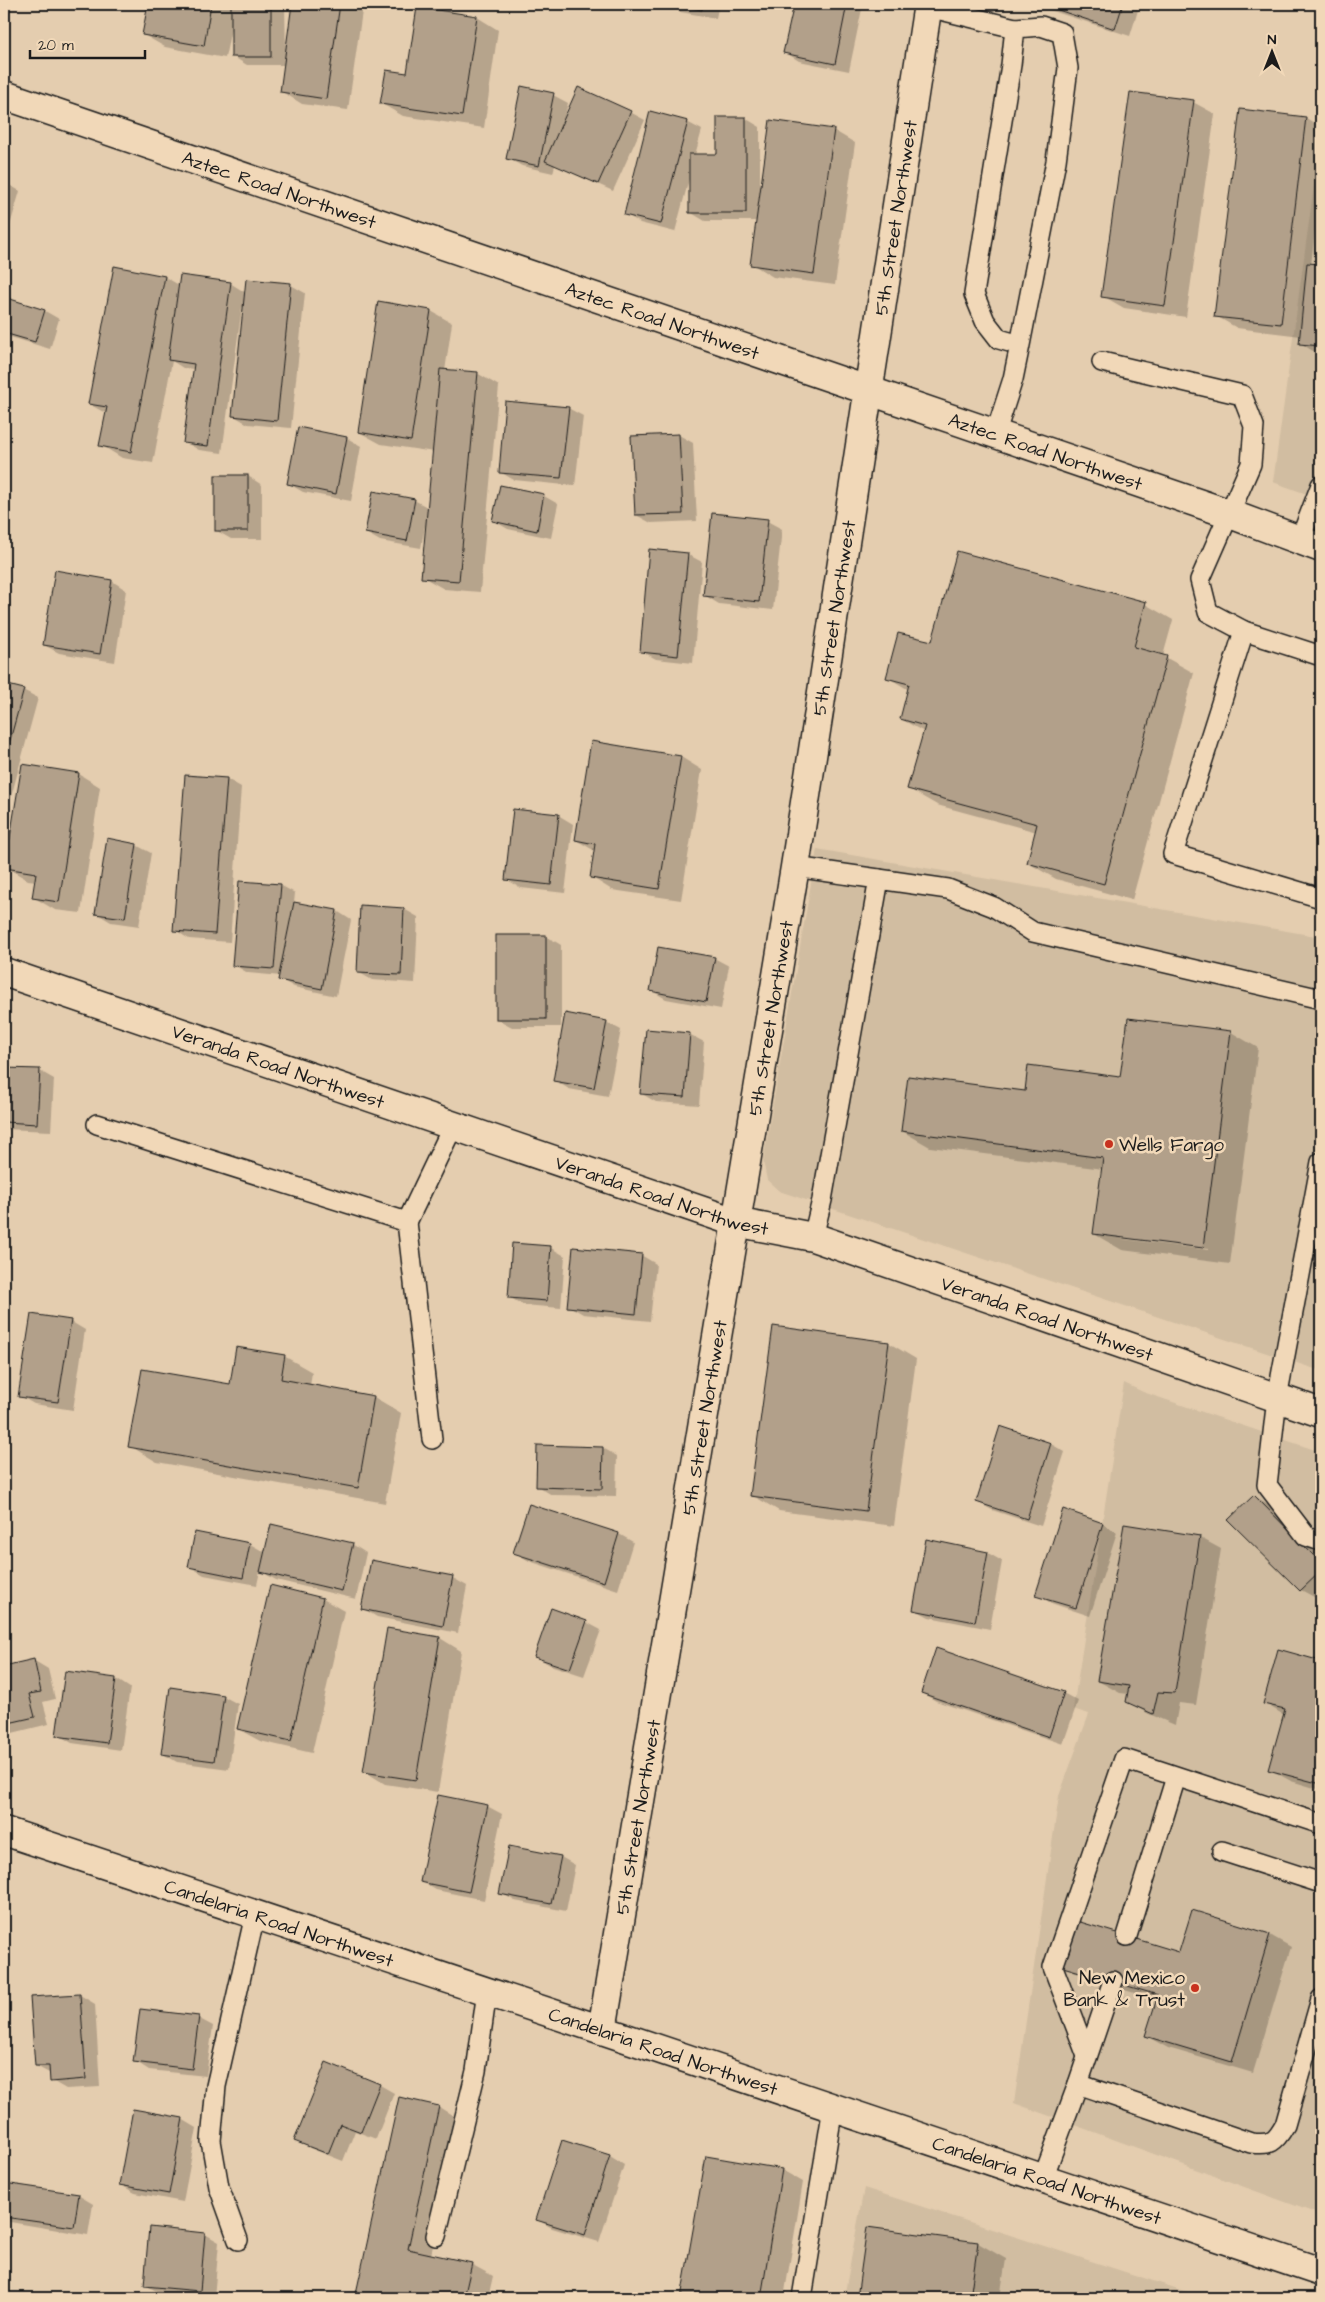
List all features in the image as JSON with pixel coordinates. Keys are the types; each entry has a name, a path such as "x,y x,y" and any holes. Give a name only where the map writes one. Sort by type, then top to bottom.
{"street":[{"name":"5th Street Northwest","path":"602,2030 734,1222 795,867 928,5"},
{"name":"Aztec Road Northwest","path":"4,95 1230,514 1311,544"},
{"name":"Veranda Road Northwest","path":"4,972 734,1222 813,1238 1321,1413"},
{"name":"Candelaria Road Northwest","path":"4,1832 833,2107 1321,2272"}],"lane":[{"path":"928,5 1015,28 1041,26 1062,33 1068,68 1056,160 1020,345 995,435"},
{"path":"1015,28 1011,65 974,294 985,321 999,339 1020,345"},
{"path":"1102,362 1242,395 1254,426 1250,464 1200,580 1208,612 1244,631 1321,656"},
{"path":"1311,544 1321,485"},
{"path":"1244,631 1173,854 1321,898"},
{"path":"795,867 948,889 994,907 1033,932 1321,999"},
{"path":"813,1238 822,1200 878,879"},
{"path":"97,1124 407,1222"},
{"path":"432,1439 407,1222 453,1126"},
{"path":"1321,1162 1277,1398 1267,1485 1306,1536 1321,1541"},
{"path":"1087,2056 1053,1967 1124,1759 1321,1824"},
{"path":"1127,1936 1176,1777"},
{"path":"1222,1851 1321,1882"},
{"path":"238,2240 219,2187 211,2141 216,2086 255,1915"},
{"path":"1043,2178 1078,2084 1113,1981"},
{"path":"436,2236 476,2071 486,1992"},
{"path":"1078,2084 1250,2143 1267,2144 1277,2138 1285,2124 1321,1999"},
{"path":"802,2298 833,2107"}],"shaded area":[{"path":"1321,135 1321,499 1273,482"},
{"path":"817,849 1321,937 1321,1371 779,1191 767,1180 763,1161"},
{"path":"1124,1383 1143,1392 1321,1452 1321,2215 1014,2103 1059,1796 1089,1714 1073,1709"},
{"path":"864,2188 1206,2298 844,2298"}],"building":[{"path":"148,4 211,4 204,46 142,35"},
{"path":"231,4 271,4 271,57 231,57"},
{"path":"292,4 340,4 326,99 280,92"},
{"path":"665,4 703,4 702,10"},
{"path":"794,4 847,4 835,64 783,53"},
{"path":"1050,4 1123,4 1115,29 1049,7"},
{"path":"417,7 477,16 462,116 380,104 386,70 407,73"},
{"path":"521,86 554,93 539,166 506,159"},
{"path":"578,87 631,111 598,184 545,161"},
{"path":"1130,92 1194,100 1165,306 1101,297"},
{"path":"1240,109 1306,117 1281,324 1214,317"},
{"path":"650,111 688,121 661,224 624,215"},
{"path":"717,117 746,117 746,213 689,213 689,154 717,154"},
{"path":"770,120 834,129 814,274 750,265"},
{"path":"1307,263 1321,264 1321,346 1299,344"},
{"path":"114,266 165,276 131,452 99,446 107,407 88,404"},
{"path":"180,275 231,282 208,446 183,443 194,364 168,360"},
{"path":"246,279 291,283 277,421 232,416"},
{"path":"4,297 45,310 35,342 4,333"},
{"path":"378,301 431,310 411,441 358,432"},
{"path":"440,369 478,372 459,581 421,578"},
{"path":"505,401 569,407 561,478 499,473"},
{"path":"298,427 347,437 336,494 287,484"},
{"path":"679,434 683,514 635,515 631,436"},
{"path":"215,475 248,475 248,531 215,531"},
{"path":"500,485 544,494 537,531 492,521"},
{"path":"373,491 415,499 407,541 365,533"},
{"path":"712,513 768,519 759,602 703,596"},
{"path":"649,549 688,553 678,656 640,652"},
{"path":"957,551 1146,602 1134,647 1167,656 1104,884 1027,863 1037,824 907,789 925,726 900,719 909,684 886,678 898,633 932,641"},
{"path":"55,570 112,580 100,654 43,645"},
{"path":"4,684 24,689 4,762"},
{"path":"591,741 681,756 659,889 590,878 595,844 575,840"},
{"path":"22,764 79,773 59,902 32,898 36,873 5,868"},
{"path":"185,775 227,778 215,934 173,931"},
{"path":"513,809 559,814 551,885 505,880"},
{"path":"107,838 137,844 125,918 95,914"},
{"path":"239,881 281,884 274,969 232,966"},
{"path":"294,902 337,910 322,989 278,980"},
{"path":"360,905 404,908 401,975 357,973"},
{"path":"496,935 546,935 546,1019 496,1019"},
{"path":"658,947 715,957 706,1002 650,991"},
{"path":"565,1013 607,1021 594,1088 553,1081"},
{"name":"Wells Fargo","path":"1128,1018 1231,1031 1203,1248 1093,1234 1103,1158 901,1131 908,1076 1025,1091 1028,1065 1120,1077"},
{"path":"646,1029 690,1033 685,1097 640,1094"},
{"path":"4,1068 40,1069 37,1124 4,1122"},
{"path":"512,1243 551,1246 547,1301 508,1298"},
{"path":"573,1247 642,1254 636,1314 567,1307"},
{"path":"31,1314 71,1320 58,1402 18,1397"},
{"path":"773,1326 889,1342 866,1511 750,1496"},
{"path":"236,1347 285,1355 281,1379 374,1396 358,1488 128,1447 142,1369 230,1384"},
{"path":"1000,1426 1051,1443 1027,1519 976,1502"},
{"path":"537,1445 603,1447 602,1489 536,1487"},
{"path":"1254,1495 1321,1563 1321,1571 1300,1591 1228,1520"},
{"path":"529,1504 619,1533 604,1582 513,1553"},
{"path":"1063,1509 1103,1523 1076,1608 1035,1596"},
{"path":"271,1524 353,1543 342,1591 260,1572"},
{"path":"1124,1524 1200,1536 1175,1693 1158,1692 1153,1714 1126,1702 1129,1686 1097,1681"},
{"path":"195,1532 250,1543 243,1578 188,1567"},
{"path":"926,1539 988,1552 975,1622 913,1610"},
{"path":"371,1560 453,1576 443,1626 361,1609"},
{"path":"270,1585 323,1598 291,1741 237,1729"},
{"path":"551,1608 587,1621 570,1669 534,1657"},
{"path":"387,1628 440,1637 416,1780 363,1772"},
{"path":"936,1648 1064,1692 1049,1737 921,1693"},
{"path":"1278,1649 1321,1661 1321,1784 1268,1770 1285,1709 1263,1704"},
{"path":"34,1659 41,1692 29,1694 35,1717 4,1724 4,1666"},
{"path":"65,1671 116,1678 107,1743 56,1736"},
{"path":"170,1687 224,1695 214,1761 161,1754"},
{"path":"438,1795 488,1805 469,1892 420,1882"},
{"path":"509,1846 561,1856 551,1904 499,1894"},
{"name":"New Mexico Bank & Trust","path":"1192,1910 1270,1934 1232,2062 1145,2036 1158,1995 1063,1967 1077,1921 1179,1952"},
{"path":"80,1994 86,2079 50,2082 49,2066 35,2066 30,1997"},
{"path":"140,2009 199,2016 192,2069 133,2062"},
{"path":"326,2062 380,2084 361,2132 340,2124 328,2154 294,2141"},
{"path":"399,2097 439,2106 408,2249 472,2263 464,2298 355,2298"},
{"path":"133,2109 183,2118 169,2194 119,2185"},
{"path":"562,2140 610,2155 585,2235 536,2220"},
{"path":"706,2156 782,2169 761,2298 681,2298"},
{"path":"4,2183 79,2194 74,2227 4,2217"},
{"path":"149,2227 205,2233 200,2291 144,2286"},
{"path":"867,2227 978,2242 970,2298 857,2298"}],"place":[{"name":"Wells Fargo","path":"1109,1144"},
{"name":"New Mexico Bank & Trust","path":"1195,1988"}]}
